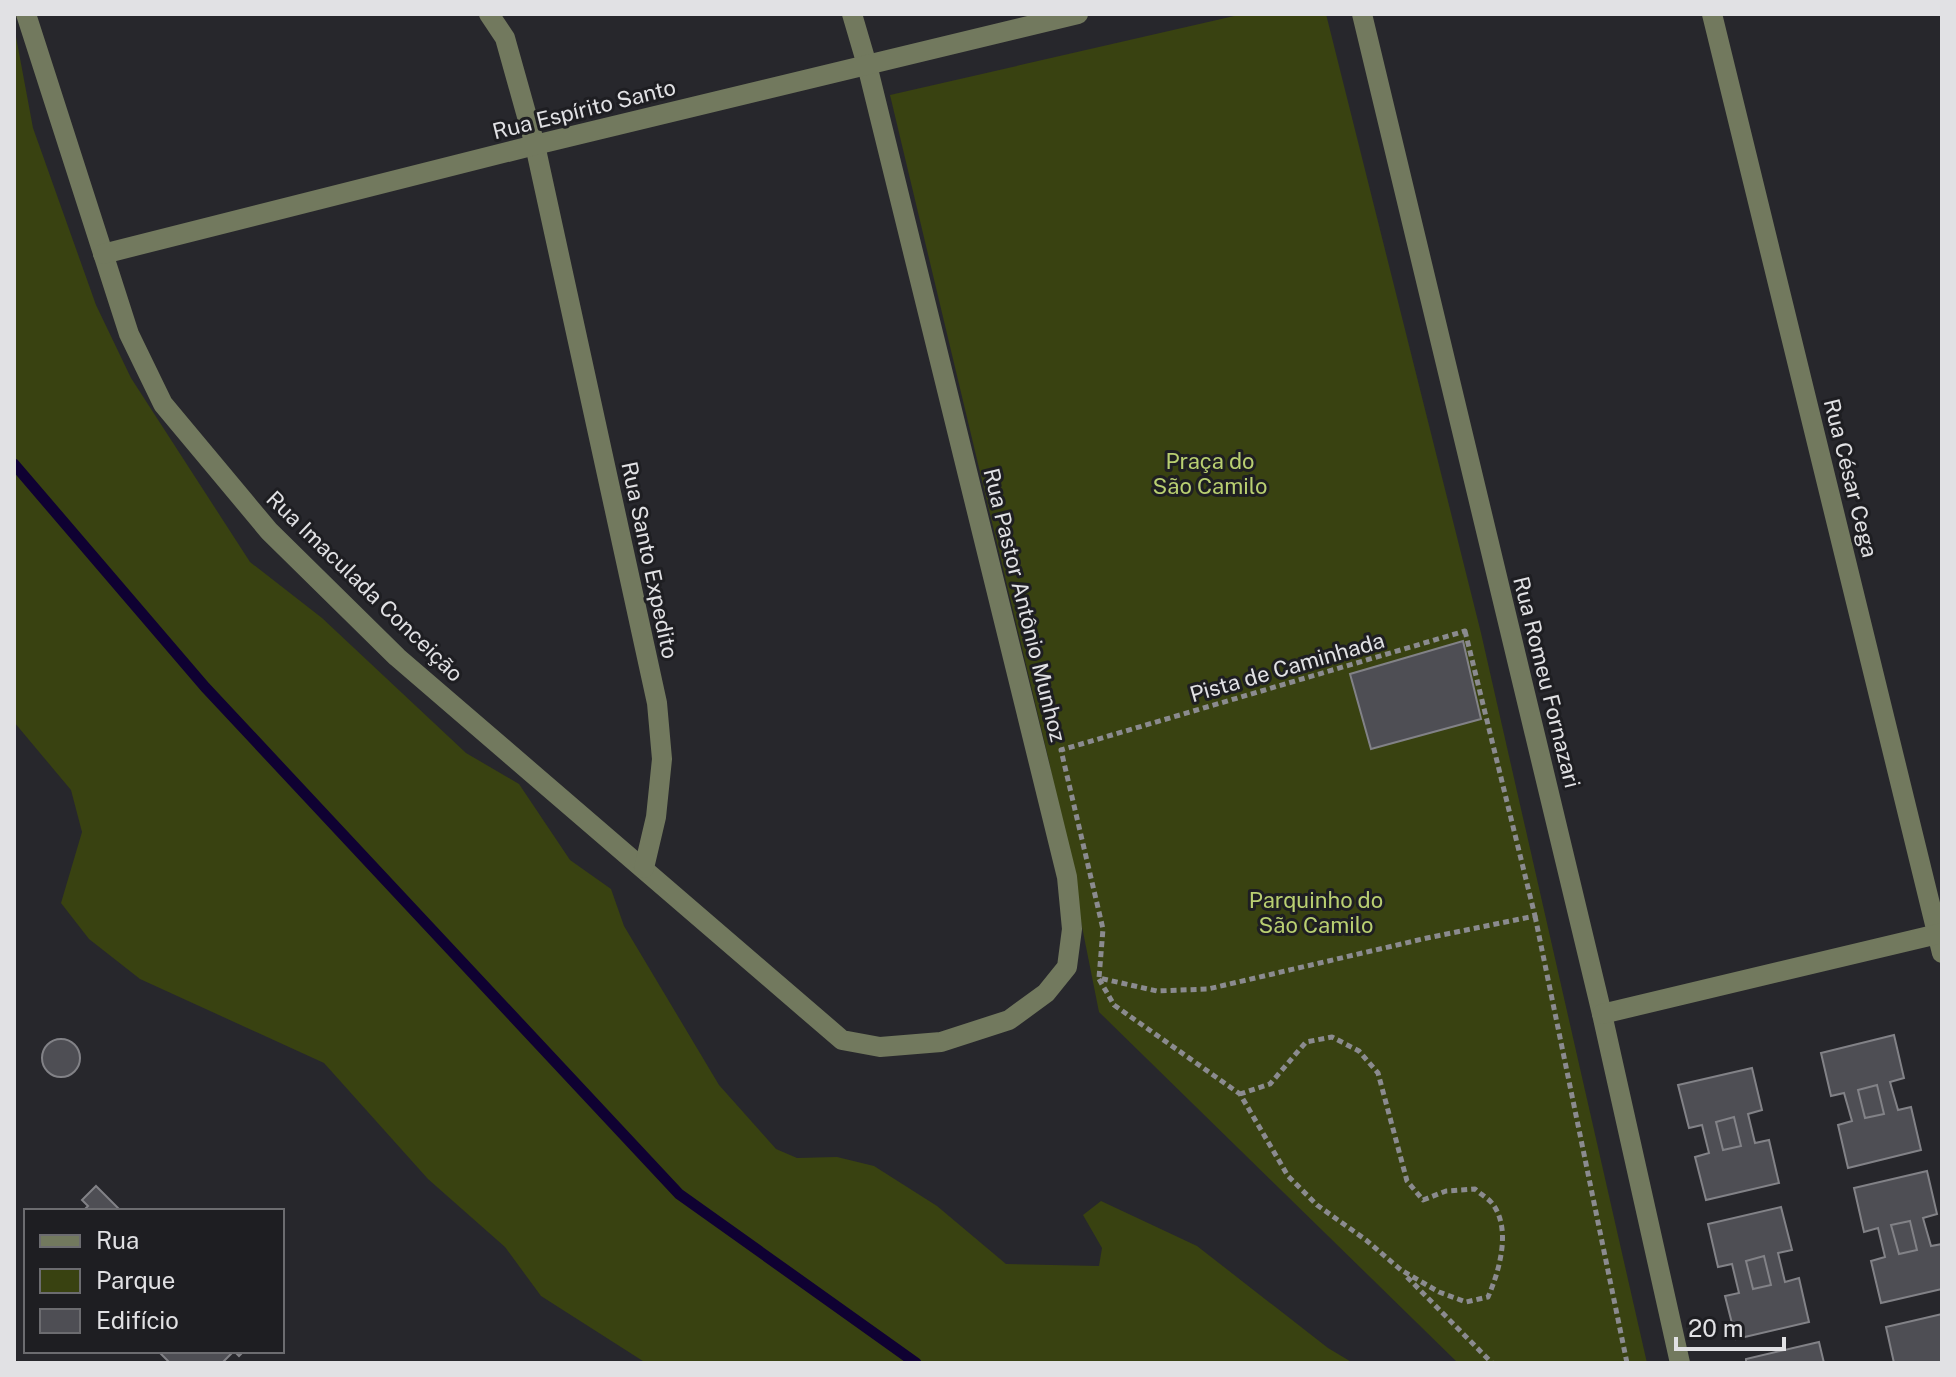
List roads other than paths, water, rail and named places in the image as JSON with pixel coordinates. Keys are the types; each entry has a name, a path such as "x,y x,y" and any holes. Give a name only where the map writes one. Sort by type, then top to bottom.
{"street":[{"name":"Rua Imaculada Conceição","path":"26,14 129,334 163,404 269,531 397,657 644,868"},
{"name":"Rua Santo Expedito","path":"489,14 505,38 535,145 657,703 662,759 656,817 644,868"},
{"name":"Rua Pastor Antônio Munhoz","path":"644,868 842,1040 880,1047 941,1042 1009,1020 1046,993 1067,967 1072,929 1067,877 852,14"},
{"name":"Rua Espírito Santo","path":"103,254 535,145 1078,14"},
{"name":"Rua Romeu Fornazari","path":"1362,14 1602,1014 1680,1363"},
{"name":"Rua César Cega","path":"1712,14 1941,940"},
{"path":"1602,1014 1941,940"}],"waterway":[{"path":"14,464 205,687 679,1194 916,1363"}],"park label":[{"name":"Praça do São Camilo","path":"1210,474"},
{"name":"Parquinho do São Camilo","path":"1316,912"}]}
